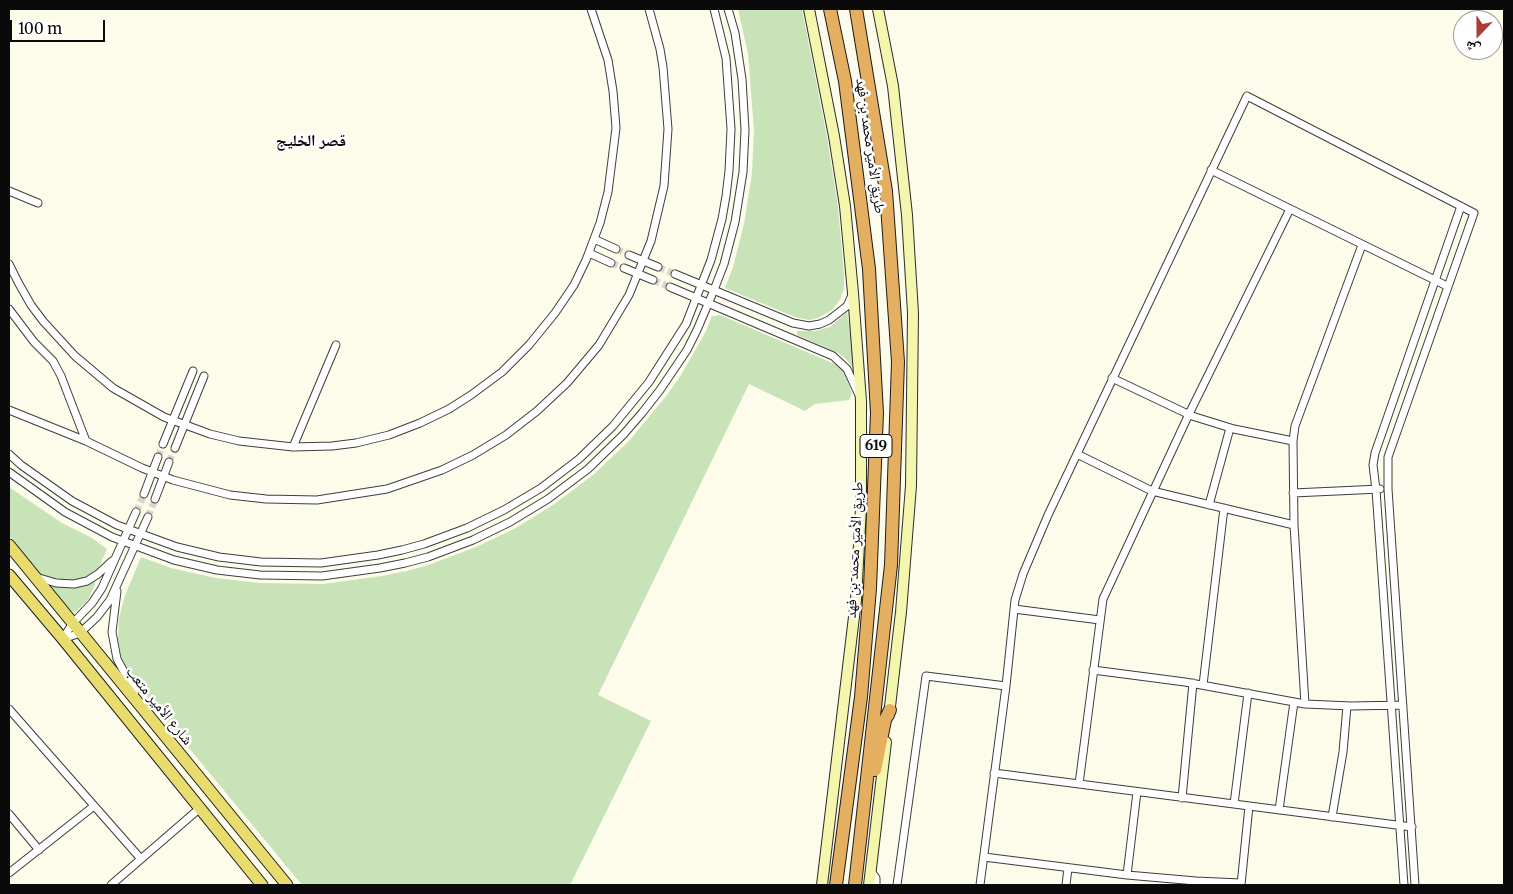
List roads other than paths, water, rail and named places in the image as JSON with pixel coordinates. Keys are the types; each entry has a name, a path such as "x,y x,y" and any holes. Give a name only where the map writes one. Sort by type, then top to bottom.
{"highway":[{"name":"طريق الأمير محمد بن فهد","path":"830,9 846,81 869,269 877,412 870,588 862,687 836,885"},
{"name":"طريق الأمير محمد بن فهد","path":"855,885 891,564 898,362 886,191 856,9"},
{"path":"865,801 872,787 885,720 890,710"}],"main road":[{"path":"809,9 834,136 845,206 861,401 861,507 856,600 822,885"},
{"path":"869,885 901,612 911,486 913,313 908,216 893,86 878,9"},
{"name":"شارع الأمير متعب","path":"9,545 287,885"},
{"path":"9,575 263,885"},
{"path":"263,885 241,851 240,844 249,847 283,885"}],"street":[{"path":"9,264 31,305 74,356 112,388 150,410 210,434 240,441 293,447 332,446 356,443 389,435 449,409 471,396 502,372 542,330 570,292 594,240 610,185 616,128 608,60 591,9"},
{"path":"9,410 86,441 163,476 194,487 230,495 266,499 301,500 366,494 405,484 442,470 506,436 537,411 568,382 598,345 629,295 644,260 660,206 667,164 668,129 660,49 648,9"},
{"path":"9,454 21,466 72,501 98,516 139,534 177,547 220,557 293,563 321,563 378,555 424,544 467,528 504,510 541,488 579,459 613,426 644,390 663,363 686,324 711,260 722,219 729,171 732,129 726,58 714,9"},
{"path":"9,472 65,512 90,527 134,546 174,560 217,570 260,575 303,576 349,573 405,563 472,540 510,522 548,499 588,468 623,435 660,390 698,330 724,264 735,222 743,172 745,130 742,79 735,33 728,9"},
{"path":"980,885 1006,686 1015,600 1023,574 1112,378 1247,96 1474,213 1388,457 1388,489 1415,885"},
{"path":"1211,170 1434,282 1447,286"},
{"path":"9,191 38,203"},
{"path":"1404,885 1373,465 1375,453 1461,206"},
{"path":"1079,784 1103,599 1152,490 1290,210"},
{"path":"594,240 616,249"},
{"path":"1305,704 1294,525 1293,441 1295,426 1362,245"},
{"path":"589,253 611,263"},
{"path":"629,255 658,267"},
{"path":"624,268 653,280"},
{"path":"676,274 793,323 808,326 820,324 836,315 847,306 853,293"},
{"path":"670,288 833,356 847,369 861,401"},
{"path":"9,309 34,342 53,361 61,376 86,441"},
{"path":"293,447 336,345"},
{"path":"163,444 193,371"},
{"path":"175,448 204,376"},
{"path":"1112,378 1189,414 1230,428 1293,441"},
{"path":"1208,505 1230,428"},
{"path":"1077,454 1152,490 1294,525"},
{"path":"144,494 151,471 158,457"},
{"path":"155,499 169,462"},
{"path":"1293,494 1388,489"},
{"path":"1203,685 1224,508"},
{"path":"63,639 73,623 92,603 102,588 136,512"},
{"path":"148,517 118,585 113,601 112,632 117,659 127,680 157,726"},
{"path":"35,577 56,583 74,584 87,581 98,574 116,557"},
{"path":"63,639 80,633 113,601"},
{"path":"1014,609 1100,620"},
{"path":"1094,670 1193,683 1305,704 1347,706 1403,705"},
{"path":"896,885 926,676 1006,686"},
{"path":"1182,798 1193,683"},
{"path":"1234,804 1248,694"},
{"path":"1279,810 1294,702"},
{"path":"1332,817 1343,752 1347,706"},
{"path":"9,709 141,859"},
{"path":"994,774 1412,828"},
{"path":"1126,875 1137,792"},
{"path":"9,873 94,806"},
{"path":"984,857 1126,875 1156,882 1241,884 1249,806"},
{"path":"111,885 200,808"},
{"path":"9,814 39,850"},
{"path":"1066,885 1068,868"},
{"path":"871,871 876,878 876,885"}],"tunnel":[{"path":"616,249 629,255"},
{"path":"611,263 624,268"},
{"path":"658,267 675,274"},
{"path":"653,280 670,287"},
{"path":"158,457 163,444"},
{"path":"169,462 175,448"},
{"path":"136,512 144,494"},
{"path":"148,517 155,499"}],"district":[{"name":"قصر الخليج","path":"311,141"}]}
